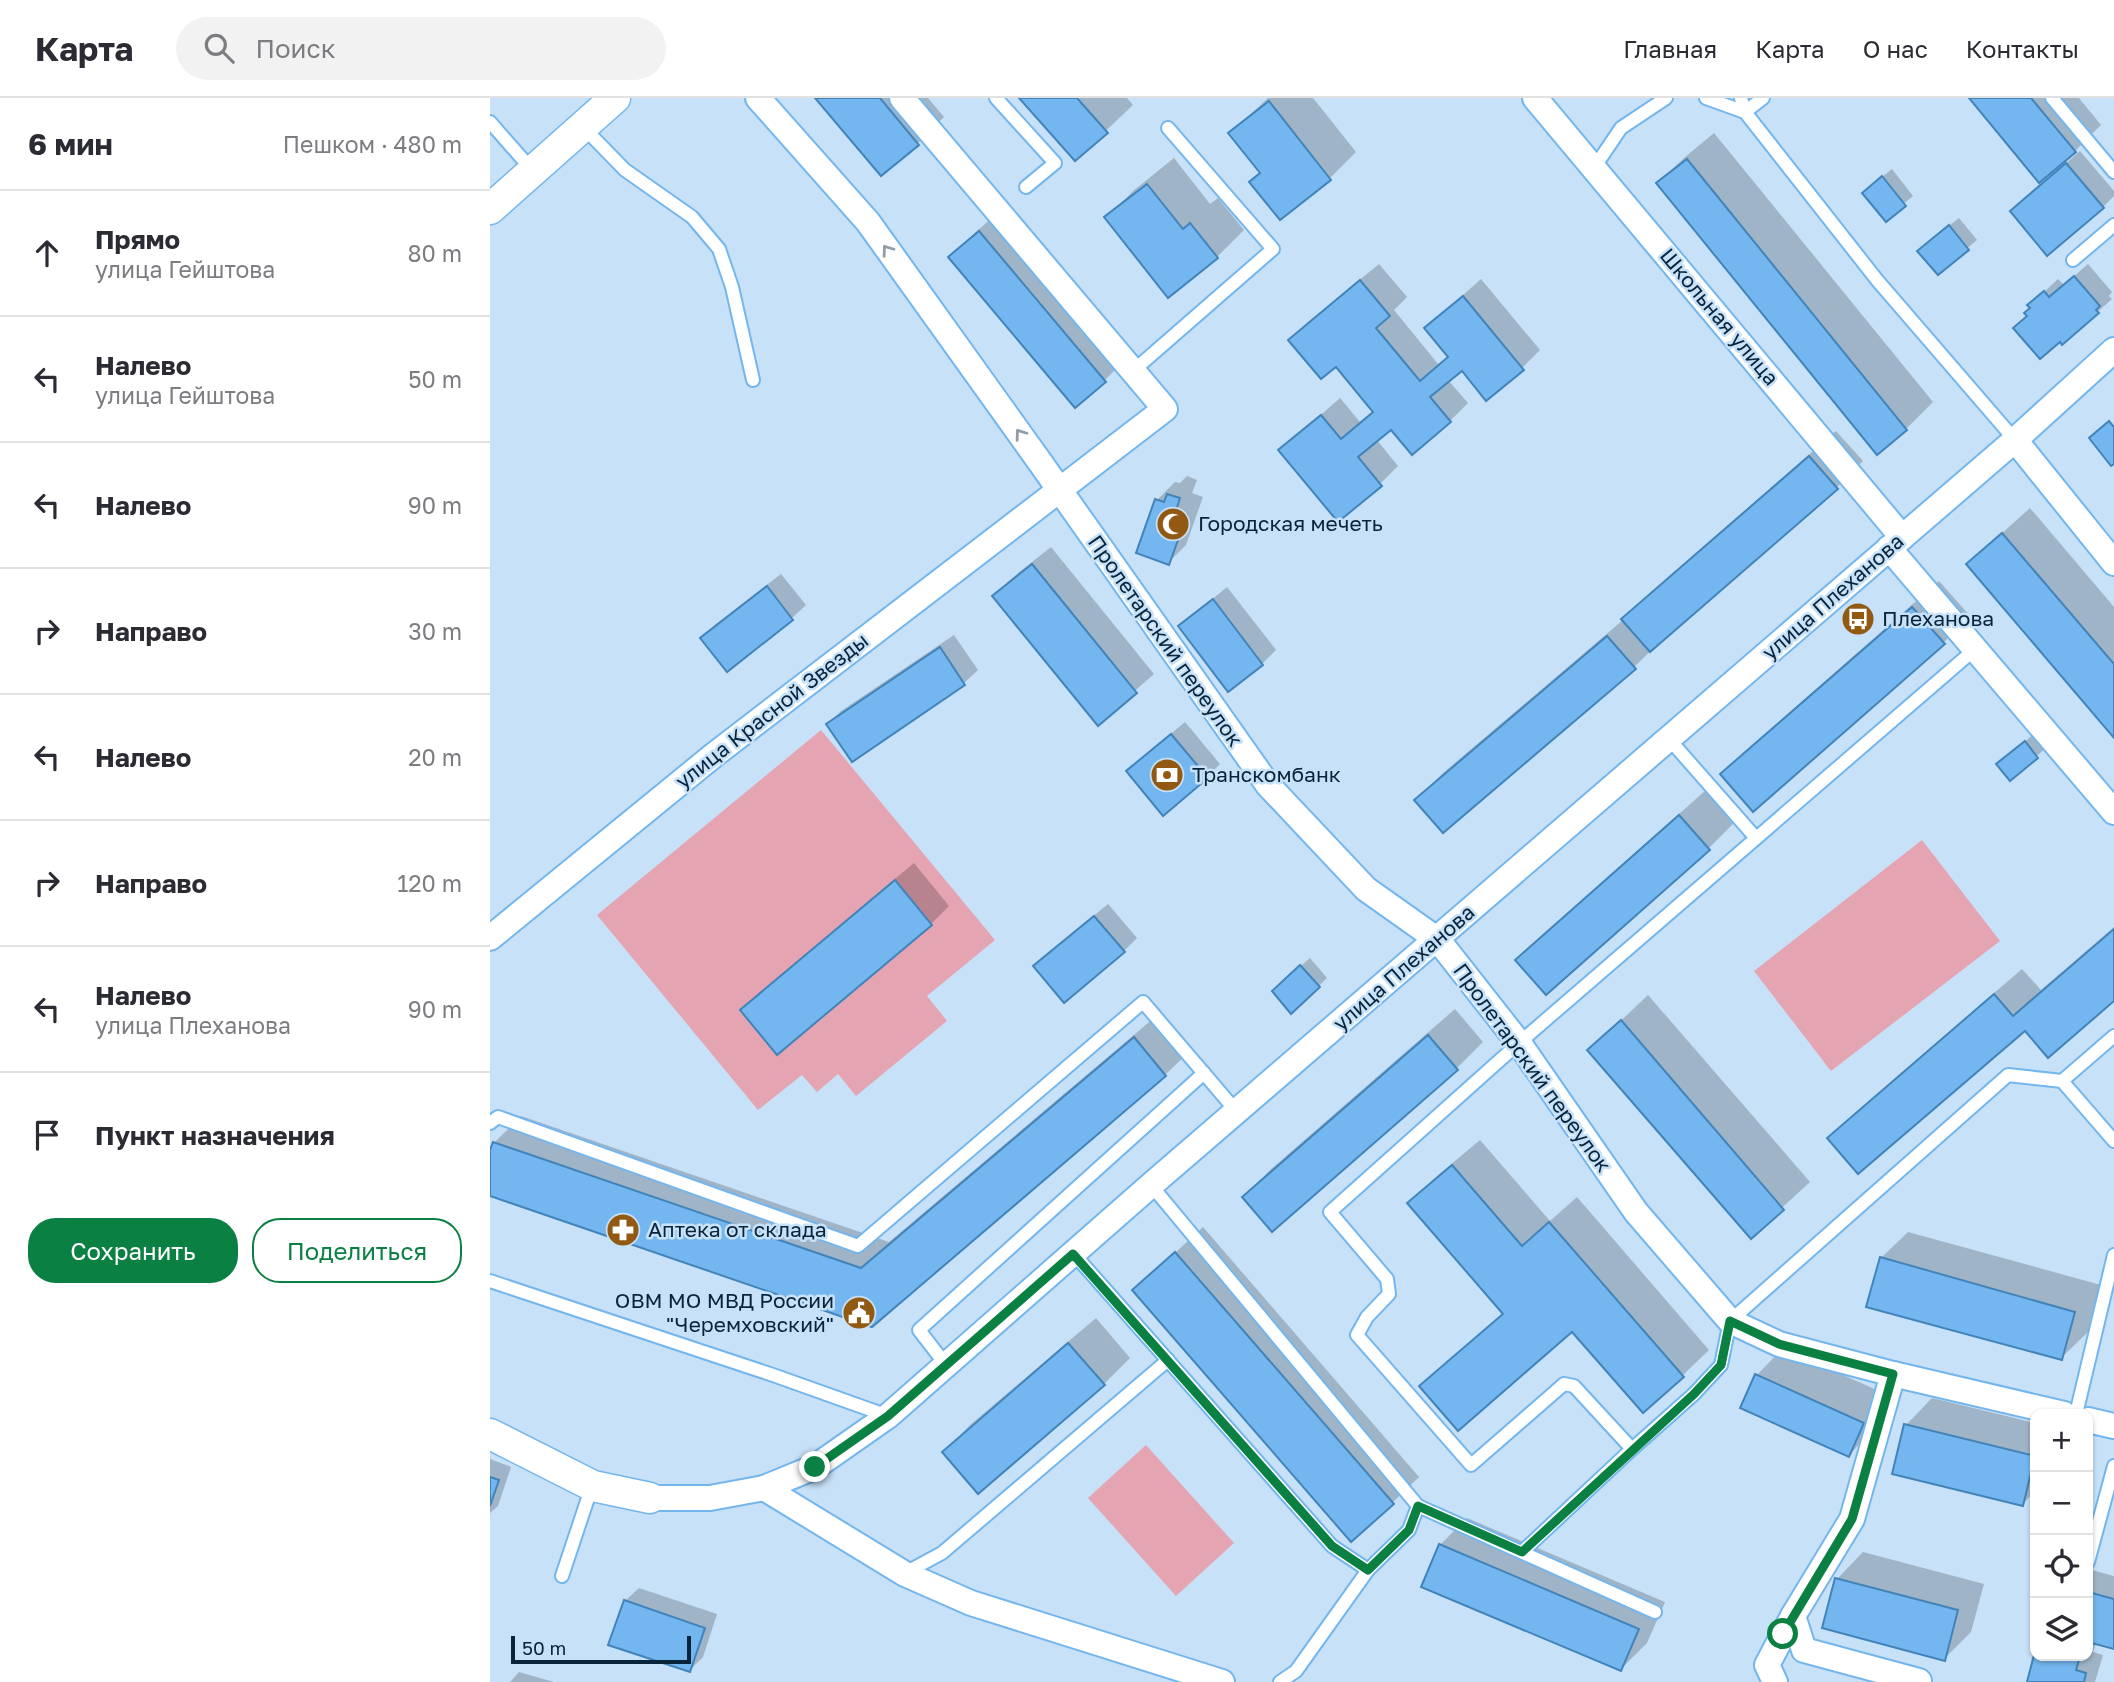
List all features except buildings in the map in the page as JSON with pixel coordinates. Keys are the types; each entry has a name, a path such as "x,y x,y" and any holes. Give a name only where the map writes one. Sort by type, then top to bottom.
{"street":[{"path":"490,209 615,98"},
{"name":"Пролетарский переулок","path":"758,98 868,222 1268,785 1366,889 1438,940 1519,1043 1636,1212 1730,1321"},
{"path":"902,98 1133,371"},
{"name":"Школьная улица","path":"1535,98 1896,542 1974,650 2114,812"},
{"name":"улица Плеханова","path":"650,1498 710,1498 764,1488 815,1467 888,1416 1151,1185 2014,440 2114,350"},
{"name":"улица Красной Звезды","path":"490,938 725,747 1165,409 1133,371"},
{"path":"2014,440 2114,563"},
{"path":"1730,1321 1779,1344 2043,1409"},
{"path":"1775,1682 1767,1665 1793,1616 1852,1519 1893,1374"},
{"path":"2093,1421 2114,1426"},
{"path":"490,1434 593,1486 650,1498"},
{"path":"764,1488 905,1574 971,1603 1222,1682"},
{"path":"1793,1616 1804,1650 1919,1681"}],"lane":[{"path":"996,98 1055,163 1026,187"},
{"path":"1594,168 1621,128 1666,98"},
{"path":"1706,98 1745,112"},
{"path":"1741,98 1745,112 1878,280 2014,440"},
{"path":"1745,112 1763,98"},
{"path":"2052,98 2114,172"},
{"path":"490,122 533,171"},
{"path":"583,126 625,170 692,217 719,250 732,287 753,380"},
{"path":"1133,371 1273,250 1168,128"},
{"path":"2073,260 2114,225"},
{"path":"1632,1448 1574,1386 1563,1384 1471,1465 1357,1335 1367,1317 1389,1294 1387,1279 1330,1212 1519,1043 1974,650"},
{"path":"1669,739 1756,838"},
{"path":"490,1123 498,1117 858,1246 1143,1002 1237,1112"},
{"path":"2062,1081 2114,1036"},
{"path":"946,1366 919,1330 1204,1073"},
{"path":"1522,1552 1632,1448 1694,1394 1721,1365 1730,1321 2008,1075 2062,1081 2114,1141"},
{"path":"1151,1185 1418,1506 1655,1612"},
{"path":"1073,1254 1332,1546 1368,1570"},
{"path":"2077,1409 2114,1255"},
{"path":"490,1281 888,1416"},
{"path":"905,1574 942,1553 1168,1360"},
{"path":"2093,1544 2114,1466"},
{"path":"562,1576 593,1486"},
{"path":"1280,1682 1296,1671 1368,1570 1409,1530 1418,1506"}],"shaded area":[{"path":"821,730 995,940 927,996 947,1021 856,1096 838,1074 817,1092 802,1075 758,1110 597,915"},
{"path":"1922,840 2000,941 1831,1071 1754,971"},
{"path":"1146,1445 1234,1543 1176,1596 1088,1498"}],"place":[{"name":"Городская мечеть","path":"1173,524"},
{"name":"Плеханова","path":"1858,619"},
{"name":"Транскомбанк","path":"1167,775"},
{"name":"Аптека от склада","path":"623,1230"},
{"name":"ОВМ МО МВД России \"Черемховский\"","path":"859,1313"}],"route":[{"path":"815,1467 888,1416 1073,1254 1332,1546 1368,1570 1409,1530 1418,1506 1522,1552 1632,1448 1694,1394 1721,1365 1730,1321 1779,1344 1893,1374 1852,1519 1783,1634"}]}
